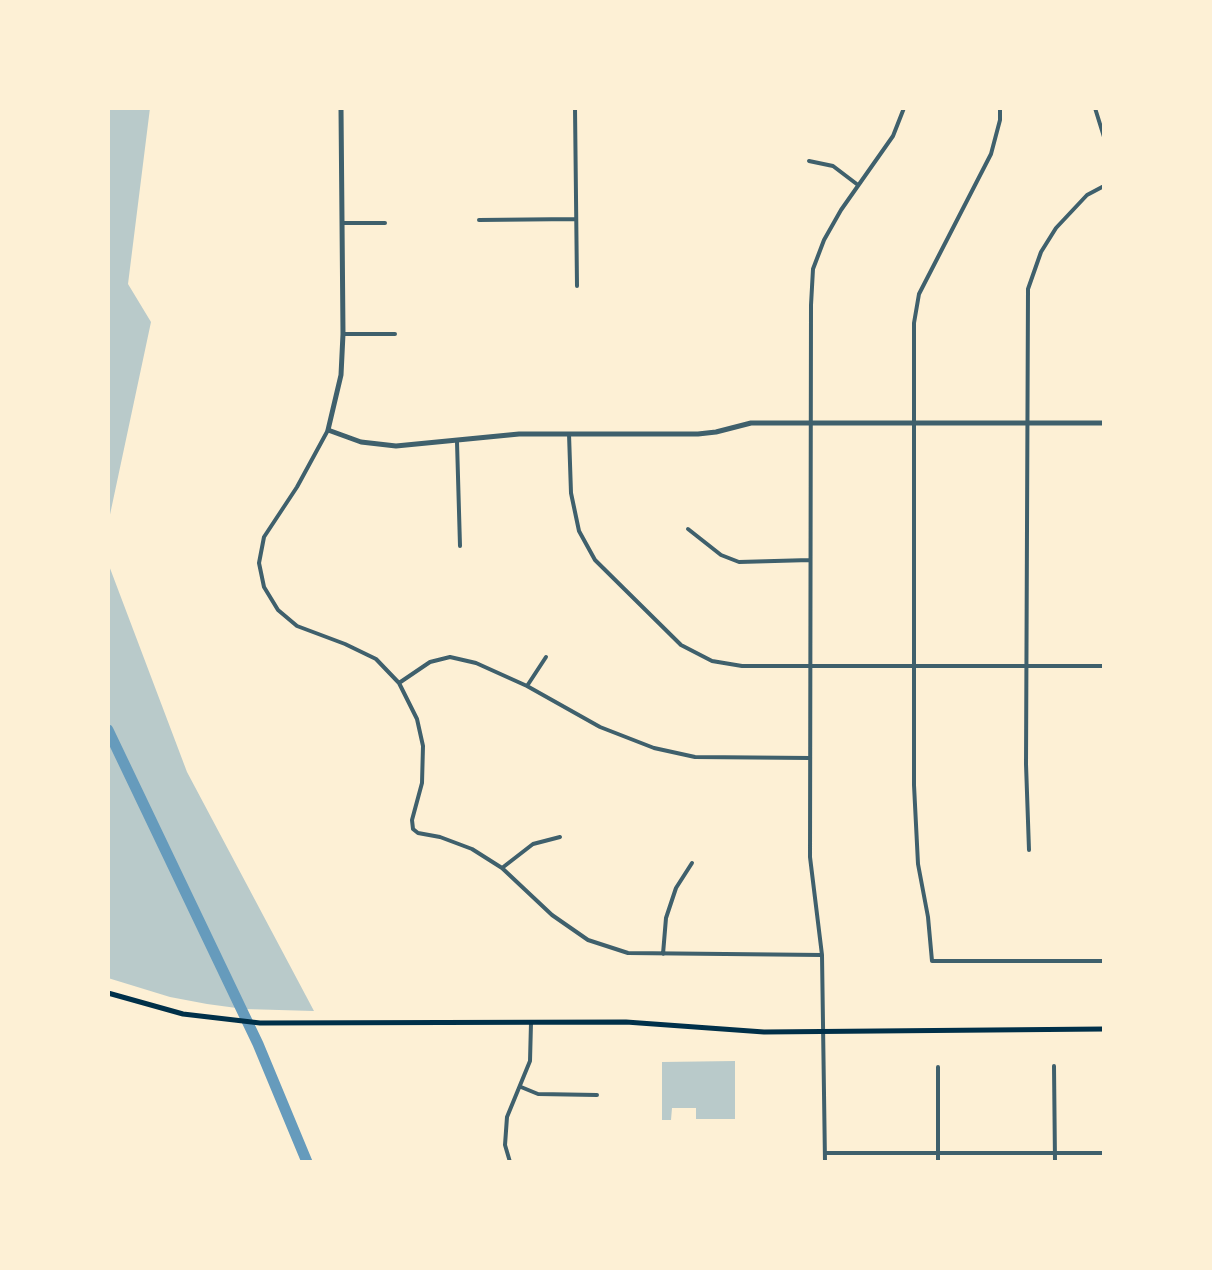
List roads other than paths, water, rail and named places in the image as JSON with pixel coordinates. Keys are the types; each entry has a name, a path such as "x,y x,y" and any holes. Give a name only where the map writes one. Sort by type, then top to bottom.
{"main road":[{"path":"108,993 183,1014 233,1021 306,1024 654,1022 724,1030 1104,1029"}],"street":[{"path":"341,108 341,375 328,430 297,487 264,537 259,563 264,587 278,610 297,626 376,659 399,683 417,719 423,746 422,783 412,820 413,829 418,833 458,843 502,868 552,915 588,940 628,953 822,955"},
{"path":"575,108 577,286"},
{"path":"825,1162 822,955 810,857 813,269 824,240 893,136 904,108"},
{"path":"1000,108 991,154 919,294 914,323 914,785 918,864 932,961 1104,961"},
{"path":"1095,108 1104,137"},
{"path":"809,161 833,166 858,185"},
{"path":"1029,850 1026,764 1028,289 1041,252 1056,228 1087,195 1104,186"},
{"path":"479,220 576,219"},
{"path":"342,223 385,223"},
{"path":"343,334 395,334"},
{"path":"328,430 361,442 396,446 519,434 698,434 751,423 1104,423"},
{"path":"569,434 571,493 579,531 595,560 681,645 712,661 742,666 1104,666"},
{"path":"457,442 460,546"},
{"path":"688,529 721,555 739,562 810,560"},
{"path":"399,683 430,662 450,657 476,663 527,686 600,727 654,748 695,757 810,758"},
{"path":"527,686 546,657"},
{"path":"502,868 533,844 560,837"},
{"path":"663,954 666,918 676,888 692,863"},
{"path":"510,1162 505,1145 507,1117 530,1061 531,1023"},
{"path":"1054,1066 1055,1162"},
{"path":"938,1067 938,1162"},
{"path":"521,1087 538,1094 597,1095"},
{"path":"825,1153 1104,1153"}],"waterway":[{"path":"108,730 258,1044 307,1162"}]}
